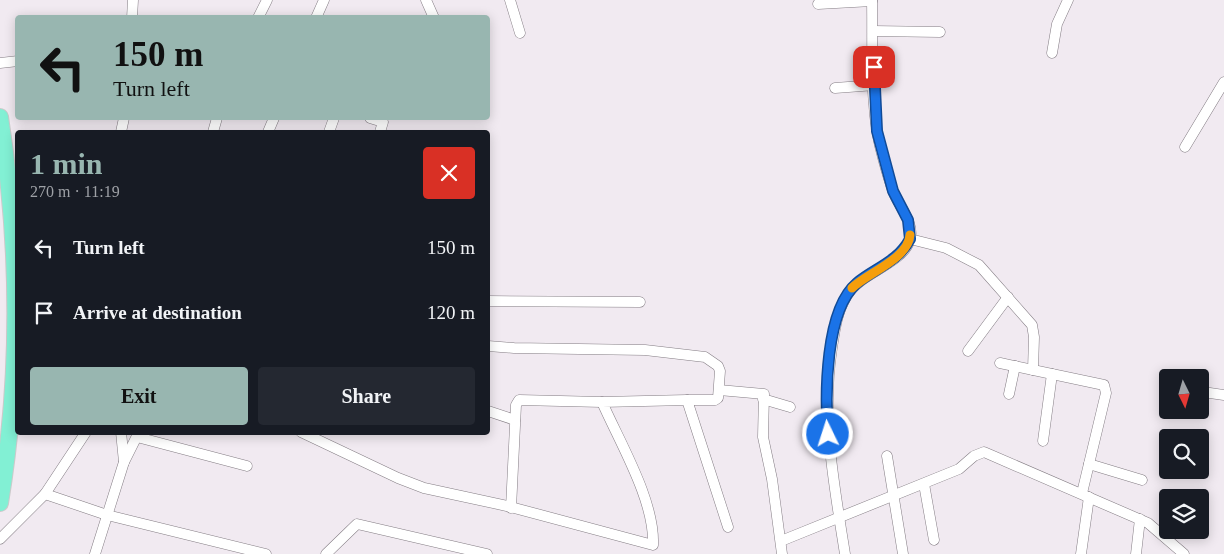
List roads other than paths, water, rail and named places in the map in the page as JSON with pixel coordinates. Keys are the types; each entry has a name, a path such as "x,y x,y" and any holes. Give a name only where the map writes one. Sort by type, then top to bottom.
{"highway":[{"path":"0,117 14,225 15,248"},
{"path":"0,503 11,420 15,362"}],"street":[{"path":"132,15 133,0"},
{"path":"260,15 267,0"},
{"path":"317,15 324,0"},
{"path":"426,0 433,15"},
{"path":"510,0 520,33"},
{"path":"818,4 872,0 877,131 881,152 893,191 908,220 910,239 892,260 852,288 836,321 826,406 829,454 845,554"},
{"path":"1052,52 1057,24 1068,0"},
{"path":"873,31 940,32"},
{"path":"0,63 15,61"},
{"path":"1185,147 1224,82"},
{"path":"835,88 875,85"},
{"path":"376,120 383,122 381,130"},
{"path":"910,239 961,254 979,265 1032,326 1034,337 1033,370"},
{"path":"968,351 1008,297"},
{"path":"490,301 640,302"},
{"path":"490,346 646,350 691,354 705,357 718,366 720,371 719,390 715,400 602,402 518,400 515,420 511,508"},
{"path":"1000,363 1104,385 1106,394 1089,464 1081,554"},
{"path":"1009,394 1015,366"},
{"path":"1043,441 1052,374"},
{"path":"719,390 760,392 764,394 763,437 782,554"},
{"path":"1209,393 1224,395"},
{"path":"764,399 790,407"},
{"path":"687,400 728,527"},
{"path":"307,435 398,478 424,488 511,508 653,545 654,530 645,497 602,402"},
{"path":"490,411 515,420"},
{"path":"0,539 45,494 84,435"},
{"path":"121,435 124,462"},
{"path":"95,554 124,462 138,435 247,466"},
{"path":"781,541 959,469 974,456 984,452 1148,522 1184,554"},
{"path":"887,456 904,554"},
{"path":"1089,464 1142,480"},
{"path":"924,484 934,540"},
{"path":"45,494 107,515 265,554"},
{"path":"1136,554 1140,519"},
{"path":"326,554 357,524 487,554"}]}
